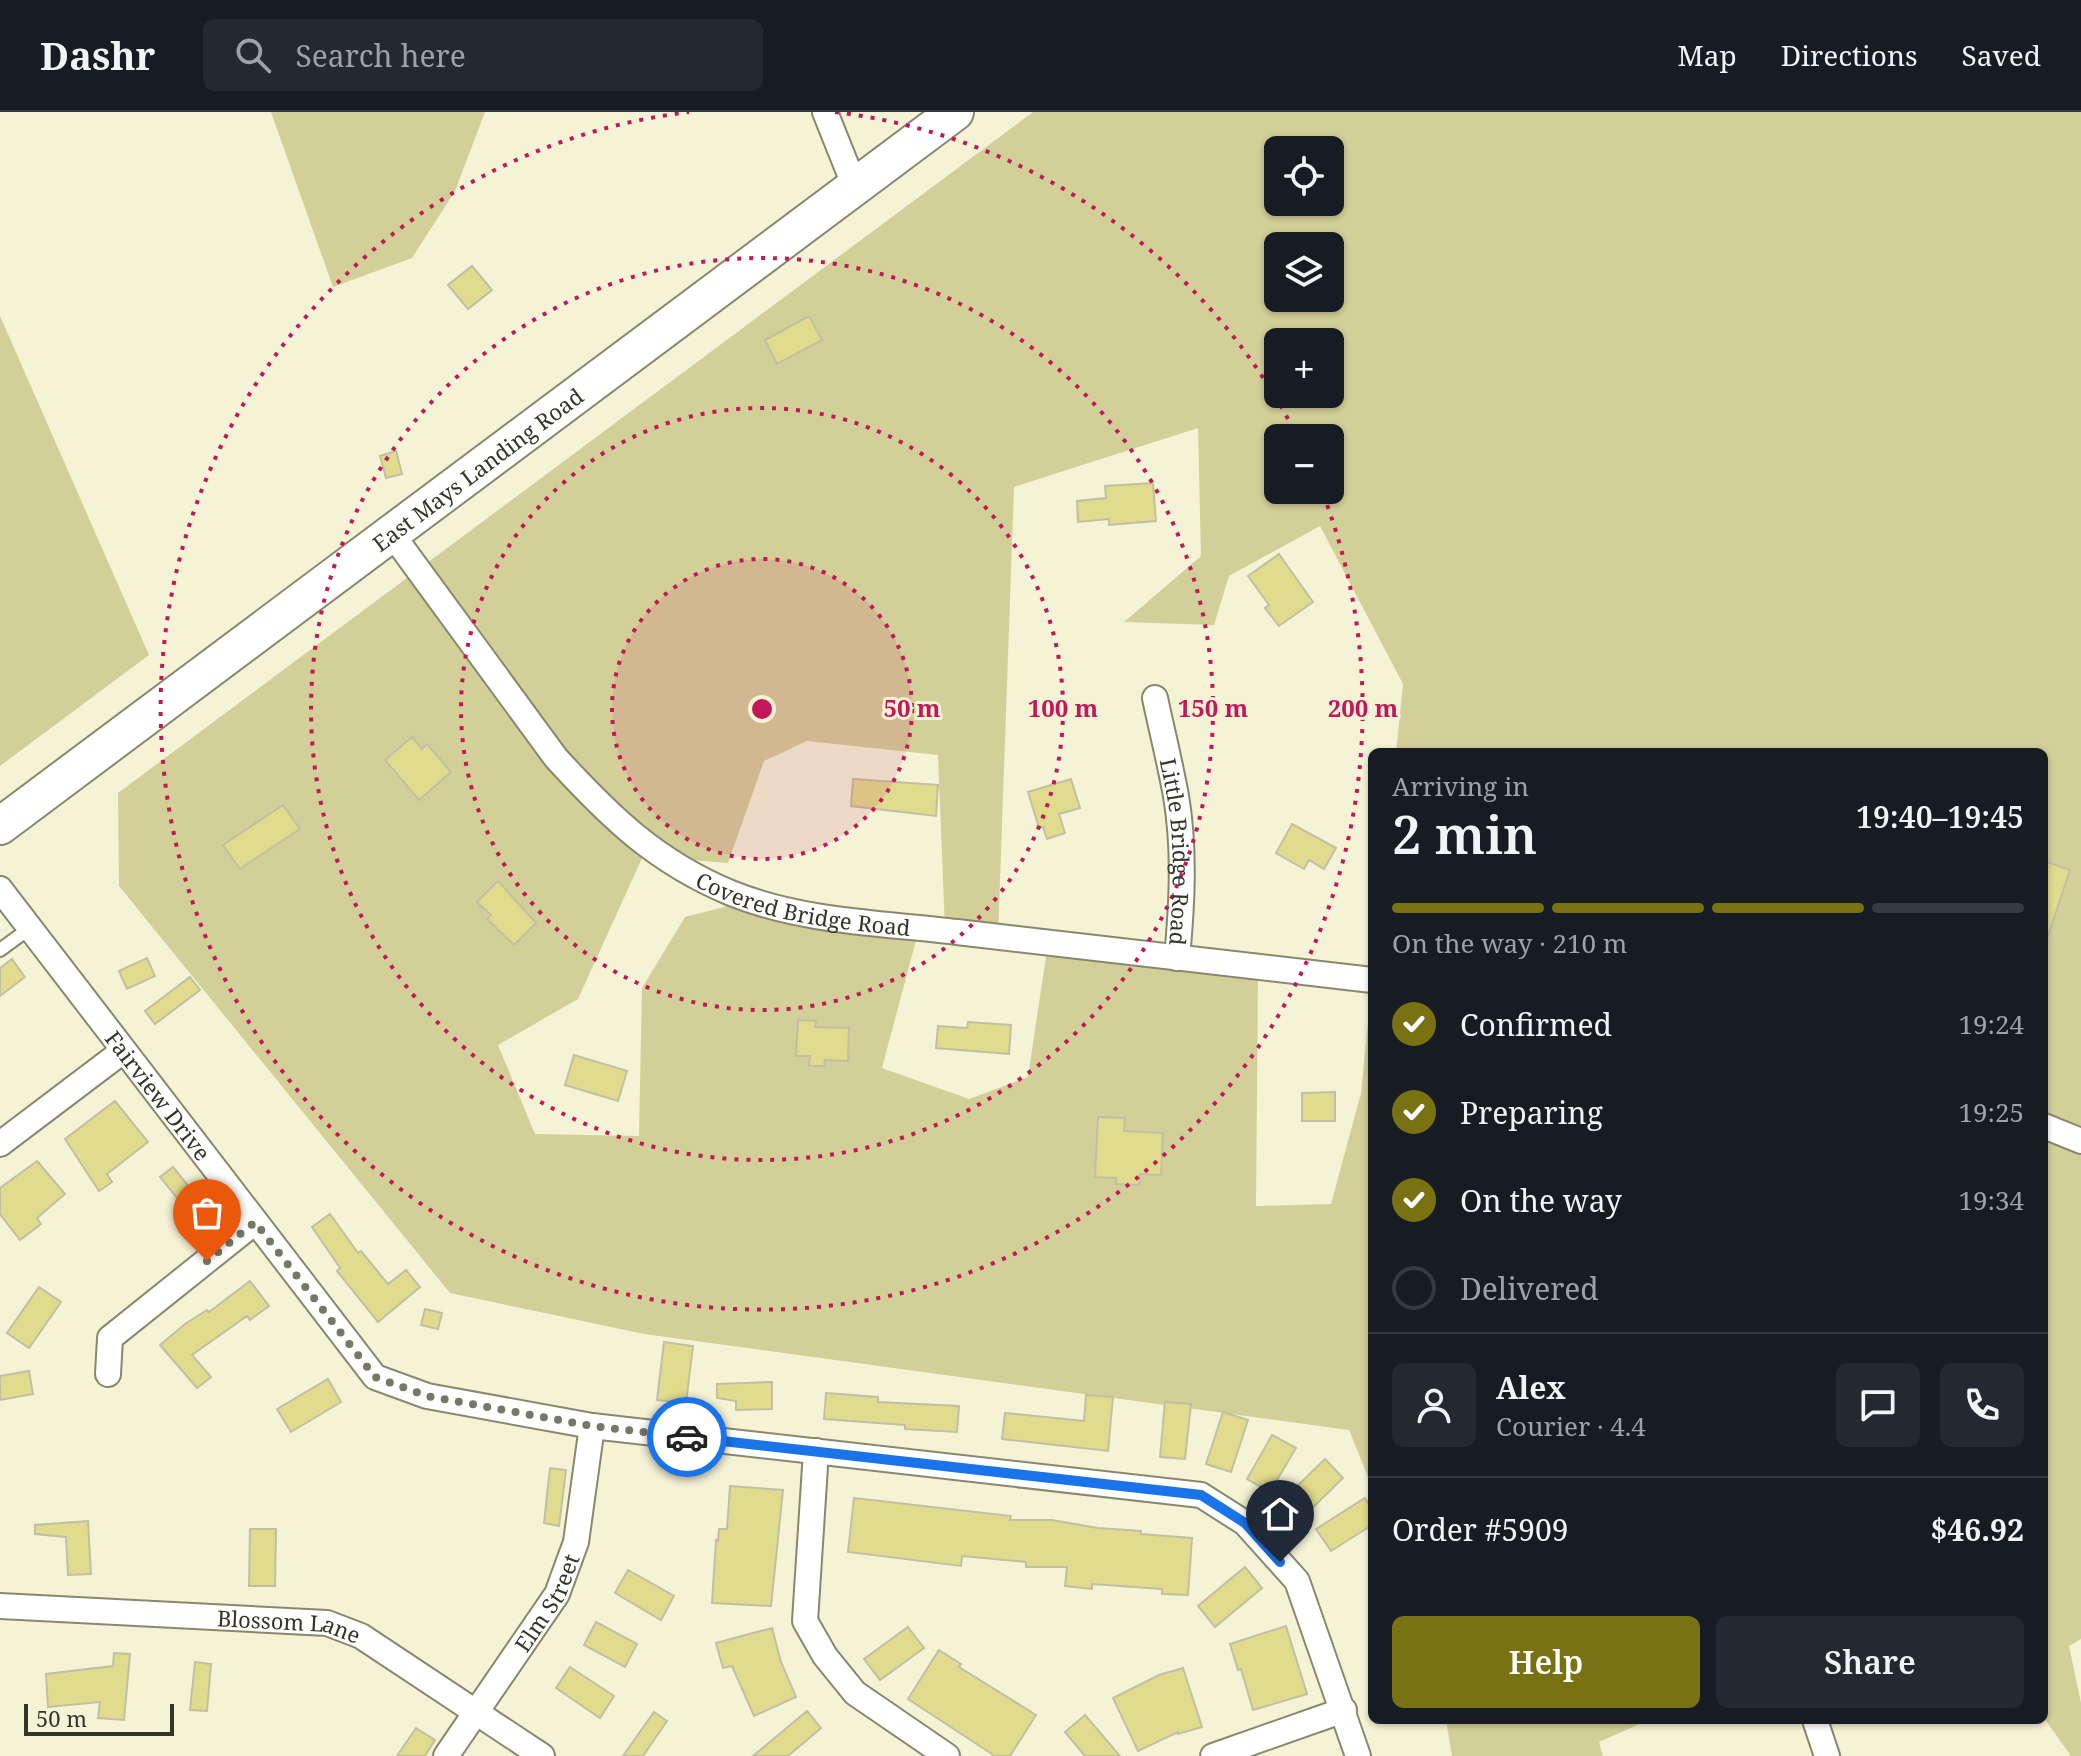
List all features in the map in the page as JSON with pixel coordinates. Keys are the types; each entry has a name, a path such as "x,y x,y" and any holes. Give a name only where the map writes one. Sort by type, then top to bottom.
{"main road":[{"name":"East Mays Landing Road","path":"0,826 955,112"}],"street":[{"path":"825,112 855,187"},
{"name":"Covered Bridge Road","path":"392,534 556,758 647,848 733,894 788,910 877,923 1368,980"},
{"name":"Little Bridge Road","path":"1155,698 1179,822 1182,882 1177,958"},
{"name":"Fairview Drive","path":"0,889 375,1377 427,1396 592,1426 1201,1495 1245,1523 1297,1581 1358,1756"},
{"path":"0,1144 123,1051"},
{"path":"2048,1128 2081,1141"},
{"path":"108,1374 110,1338 255,1222"},
{"name":"Elm Street","path":"446,1756 557,1594 576,1542 592,1426"},
{"path":"816,1451 805,1621 825,1656 855,1693 947,1756"},
{"name":"Blossom Lane","path":"0,1606 327,1623 361,1636 542,1756"},
{"path":"1213,1756 1344,1710"},
{"path":"1816,1724 1827,1756"}],"lane":[{"path":"0,950 30,928"}],"shaded area":[{"path":"271,112 485,112 455,191 412,258 333,287"},
{"path":"1033,112 2081,112 2081,1639 2069,1646 2081,1703 2081,1756 2071,1756 2048,1724 2048,748 1396,748 1403,684 1320,526 1229,576 1214,625 1124,622 1201,556 1198,428 1014,487 998,937 945,930 938,755 807,741 764,761 728,863 643,856 578,999 498,1045 535,1134 639,1136 642,988 685,917 752,900 920,925 882,1068 969,1099 1028,1077 1047,950 1258,971 1256,1206 1331,1204 1361,1093 1368,1023 1368,1477 1349,1430 644,1334 450,1293 119,886 118,793"},
{"path":"0,316 149,655 0,766"},
{"path":"1447,1724 1640,1724 1599,1742 1603,1756 1452,1756"}],"building":[{"path":"472,266 492,290 468,309 448,285"},
{"path":"809,316 822,340 777,364 765,340"},
{"path":"396,451 402,474 386,478 380,456"},
{"path":"1153,483 1156,521 1109,525 1109,519 1078,522 1077,501 1106,498 1105,486"},
{"path":"1279,554 1313,602 1279,626 1265,608 1269,605 1248,576"},
{"path":"412,737 422,749 427,744 451,772 419,800 385,760"},
{"path":"853,779 938,785 936,816 851,806"},
{"path":"1071,779 1080,808 1059,814 1065,833 1047,839 1043,827 1039,828 1028,792"},
{"path":"283,805 300,829 240,869 223,845"},
{"path":"1292,824 1336,848 1324,869 1309,860 1304,869 1276,853"},
{"path":"2048,862 2070,870 2048,936"},
{"path":"498,881 536,923 514,945 487,919 491,915 477,902"},
{"path":"147,958 155,976 127,989 119,971"},
{"path":"12,959 25,977 0,996 0,968"},
{"path":"190,977 200,990 155,1024 145,1011"},
{"path":"798,1020 816,1021 815,1027 849,1028 848,1061 825,1060 824,1066 809,1066 810,1056 796,1056"},
{"path":"968,1022 1011,1025 1009,1054 936,1048 938,1026 967,1028"},
{"path":"574,1055 627,1071 618,1101 565,1085"},
{"path":"1335,1092 1335,1121 1302,1121 1302,1093"},
{"path":"115,1101 148,1142 107,1174 112,1182 99,1191 65,1139"},
{"path":"1098,1117 1125,1118 1124,1131 1163,1133 1161,1175 1140,1174 1139,1185 1116,1184 1116,1178 1095,1177"},
{"path":"37,1161 65,1194 37,1218 41,1224 20,1240 0,1214 0,1188"},
{"path":"173,1167 211,1214 198,1224 160,1177"},
{"path":"330,1214 358,1253 361,1251 388,1284 406,1270 420,1287 378,1322 337,1271 340,1268 312,1227"},
{"path":"250,1281 269,1306 250,1320 247,1316 192,1355 211,1377 197,1388 160,1345 185,1324 207,1310 209,1312"},
{"path":"39,1287 61,1302 29,1348 7,1333"},
{"path":"425,1309 442,1313 438,1329 421,1325"},
{"path":"664,1342 693,1346 686,1403 657,1400"},
{"path":"29,1371 33,1394 0,1400 0,1376"},
{"path":"328,1379 341,1402 291,1432 277,1409"},
{"path":"772,1382 772,1409 736,1410 736,1401 717,1398 717,1384"},
{"path":"826,1393 878,1397 878,1402 959,1406 957,1432 824,1419"},
{"path":"1086,1395 1113,1397 1108,1451 1002,1439 1005,1413 1084,1421"},
{"path":"1165,1402 1191,1404 1185,1459 1160,1457"},
{"path":"1223,1412 1248,1420 1231,1472 1206,1464"},
{"path":"1272,1435 1296,1448 1270,1492 1247,1479"},
{"path":"1325,1459 1343,1478 1302,1518 1283,1500"},
{"path":"550,1468 566,1470 559,1526 544,1523"},
{"path":"730,1486 783,1490 771,1606 712,1603 716,1540 719,1529 727,1529"},
{"path":"854,1498 1011,1516 1010,1520 1052,1520 1141,1531 1141,1534 1192,1538 1188,1595 1162,1594 1162,1589 1092,1584 1092,1589 1065,1586 1067,1567 1026,1567 1026,1562 962,1556 961,1566 848,1552"},
{"path":"1365,1498 1368,1503 1368,1528 1331,1551 1316,1529"},
{"path":"88,1521 91,1574 68,1575 66,1537 35,1534 35,1525"},
{"path":"250,1529 276,1529 275,1586 249,1586"},
{"path":"1245,1567 1262,1588 1215,1627 1198,1606"},
{"path":"628,1570 674,1596 661,1620 615,1593"},
{"path":"596,1622 637,1644 625,1667 584,1645"},
{"path":"1286,1626 1307,1694 1253,1710 1230,1644"},
{"path":"908,1627 924,1648 880,1680 864,1659"},
{"path":"772,1628 781,1662 796,1697 754,1716 732,1666 723,1668 716,1643"},
{"path":"939,1650 961,1664 959,1667 1036,1715 1010,1756 995,1756 908,1699"},
{"path":"114,1653 130,1654 124,1720 98,1718 100,1702 48,1707 46,1674 113,1666"},
{"path":"195,1662 211,1664 207,1711 190,1710"},
{"path":"570,1667 614,1696 600,1718 556,1688"},
{"path":"1183,1668 1202,1727 1178,1732 1138,1751 1113,1698 1159,1675"},
{"path":"807,1711 821,1728 788,1756 753,1756"},
{"path":"654,1712 667,1721 643,1756 623,1756"},
{"path":"1085,1715 1120,1756 1085,1756 1065,1732"},
{"path":"416,1728 435,1740 425,1756 397,1756"}],"way so far":[{"path":"207,1261 255,1222 375,1377 427,1396 592,1426 687,1437"}],"route":[{"path":"687,1437 1201,1495 1245,1523 1280,1562"}]}
